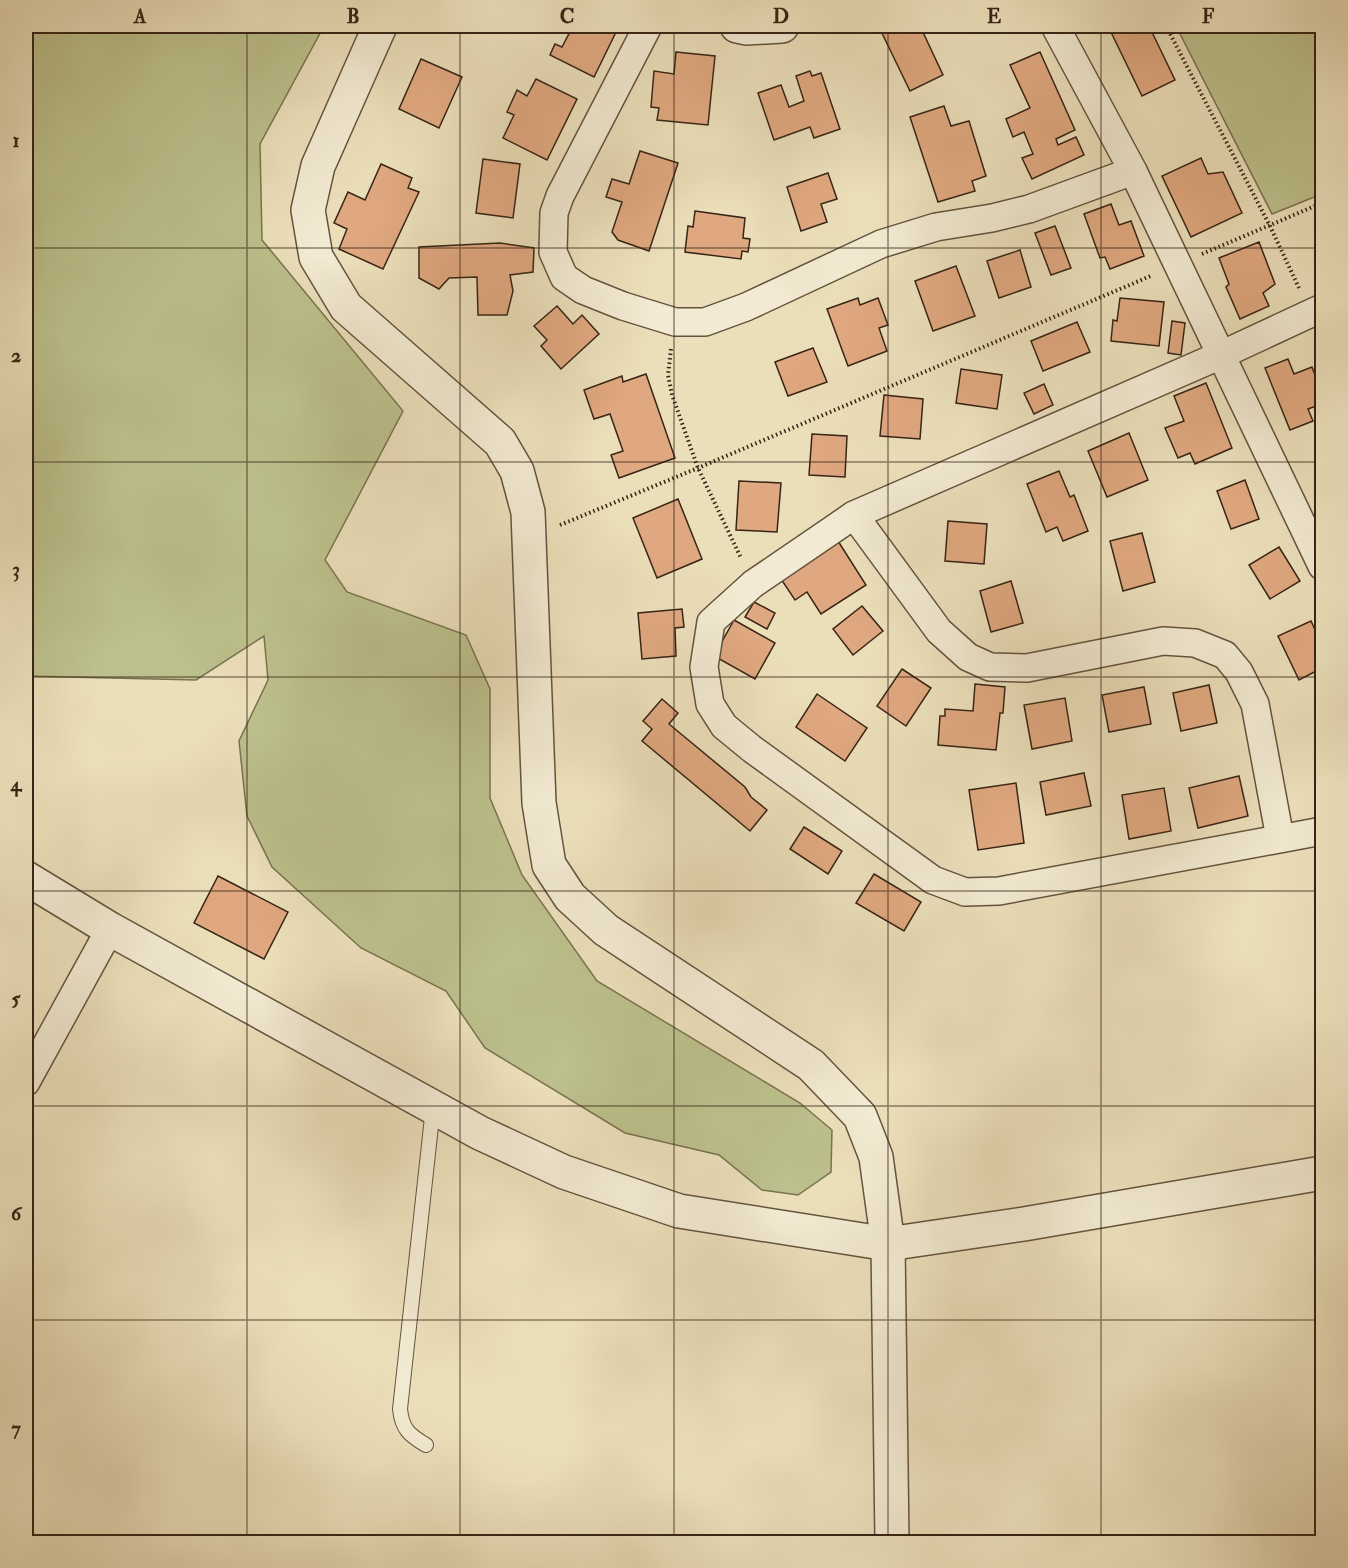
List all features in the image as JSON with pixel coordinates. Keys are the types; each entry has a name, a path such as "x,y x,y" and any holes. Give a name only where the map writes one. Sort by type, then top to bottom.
{"street":[{"path":"381,26 318,166 308,210 316,257 346,307 500,442 517,471 528,512 539,803 549,865 570,897 606,930 811,1065 860,1116 876,1157 888,1244 892,1542"},
{"path":"648,26 560,196 554,213 553,252 564,277 583,290 623,306 675,322 705,322 746,307 881,244 936,227 992,219 1029,209 1132,171"},
{"path":"737,26 746,28 782,26"},
{"path":"1055,26 1132,171 1323,566"},
{"path":"1316,310 1221,355 854,515 753,584 711,622 704,667 711,704 724,726 752,749 933,880 965,892 999,891 1323,831"},
{"path":"854,515 939,632 968,657 990,667 1027,668 1163,641 1195,643 1225,655 1239,672 1255,704 1280,838"},
{"path":"26,878 111,929 480,1133 564,1172 680,1211 888,1244 1024,1224 1323,1173"},
{"path":"26,1082 111,929"}],"lane":[{"path":"426,1445 413,1437 406,1429 401,1420 400,1409 433,1108"}],"path":[{"path":"1166,26 1316,310"},
{"path":"550,529 1323,203"},
{"path":"675,322 668,375 672,395 698,468 753,584"}],"green space":[{"path":"26,26 324,26 260,144 262,240 403,411 325,560 347,592 466,635 490,689 490,798 522,875 597,981 800,1103 832,1130 831,1172 798,1195 762,1190 719,1155 625,1133 485,1048 446,991 361,948 272,867 247,816 239,741 268,680 264,636 196,680 26,676"},
{"path":"1176,26 1322,26 1322,194 1272,214"}],"building":[{"path":"573,26 619,26 594,77 550,55 555,44 562,47"},
{"path":"920,26 943,75 910,91 879,27"},
{"path":"1108,26 1149,26 1175,80 1142,96"},
{"path":"676,52 715,56 708,125 657,120 659,108 651,107 654,71 674,74"},
{"path":"1040,52 1075,130 1056,139 1058,145 1076,137 1084,155 1032,179 1022,158 1033,154 1024,132 1013,137 1006,119 1030,108 1010,65"},
{"path":"421,59 462,77 439,128 399,109"},
{"path":"810,71 812,76 821,73 840,129 814,138 810,127 774,140 758,93 781,85 789,107 804,101 796,76"},
{"path":"536,79 577,99 547,160 503,138 514,115 507,112 517,90 527,96"},
{"path":"944,106 951,126 969,121 986,176 972,181 975,191 938,202 910,117"},
{"path":"640,151 678,163 649,251 618,240 612,232 622,202 606,197 612,179 629,184"},
{"path":"1201,158 1208,174 1223,172 1242,213 1191,237 1162,176"},
{"path":"483,159 520,164 513,218 476,213"},
{"path":"381,164 412,178 408,188 419,192 383,269 339,249 347,229 334,223 348,192 365,200"},
{"path":"828,173 837,199 821,204 827,222 801,231 787,187"},
{"path":"1111,204 1119,225 1131,221 1144,256 1110,269 1105,257 1100,258 1084,214"},
{"path":"695,211 745,218 743,238 750,239 748,252 742,251 741,259 685,252 688,226 693,227"},
{"path":"1055,226 1071,268 1051,275 1035,233"},
{"path":"1259,242 1275,284 1263,293 1269,306 1240,319 1226,287 1229,284 1219,258"},
{"path":"500,243 534,248 533,272 510,275 513,291 507,315 478,315 477,277 449,278 439,289 419,278 419,247"},
{"path":"1020,250 1031,287 999,298 987,261"},
{"path":"956,266 975,316 933,331 915,281"},
{"path":"858,298 860,305 878,298 888,325 879,328 887,351 848,366 827,309"},
{"path":"1120,298 1164,302 1159,346 1111,341 1113,320 1117,321"},
{"path":"557,306 573,324 582,315 599,334 561,369 541,346 547,340 534,326"},
{"path":"1172,321 1185,323 1181,355 1168,353"},
{"path":"1077,322 1090,352 1043,371 1031,341"},
{"path":"813,348 827,382 788,396 775,362"},
{"path":"1288,359 1294,374 1312,367 1322,394 1322,404 1308,409 1313,421 1290,430 1265,368"},
{"path":"961,369 1002,375 997,409 956,403"},
{"path":"646,374 675,458 619,478 611,455 623,451 610,414 594,419 584,390 622,376 623,382"},
{"path":"1206,383 1232,448 1195,464 1190,453 1178,458 1165,428 1184,421 1174,396"},
{"path":"1044,384 1053,405 1034,414 1024,393"},
{"path":"884,395 923,399 920,439 880,436"},
{"path":"1129,433 1148,480 1107,497 1088,451"},
{"path":"812,434 847,436 845,477 809,475"},
{"path":"1059,471 1070,497 1074,495 1088,531 1063,541 1057,527 1046,532 1027,484"},
{"path":"1245,480 1259,519 1231,529 1217,491"},
{"path":"739,481 781,483 777,532 736,530"},
{"path":"678,499 702,559 657,578 633,518"},
{"path":"948,521 987,524 984,564 945,561"},
{"path":"1142,533 1155,582 1123,591 1110,541"},
{"path":"838,541 866,585 821,614 807,592 795,600 781,579"},
{"path":"1279,547 1300,581 1270,599 1249,565"},
{"path":"1011,581 1023,623 991,632 980,591"},
{"path":"754,602 775,613 767,629 745,617"},
{"path":"862,606 883,631 853,655 833,629"},
{"path":"682,609 684,627 675,628 676,656 642,659 638,613"},
{"path":"734,620 775,643 755,679 714,656"},
{"path":"1311,621 1322,645 1322,668 1299,680 1278,636"},
{"path":"902,669 931,688 906,726 877,706"},
{"path":"975,684 1005,687 996,750 938,745 940,716 945,716 945,709 973,711"},
{"path":"1209,685 1217,723 1181,731 1173,693"},
{"path":"1144,687 1151,724 1109,732 1102,695"},
{"path":"817,694 867,728 845,761 796,727"},
{"path":"1065,698 1072,741 1032,749 1024,705"},
{"path":"662,699 678,713 669,724 745,787 751,797 767,810 750,831 642,741 652,729 643,721"},
{"path":"1084,773 1091,806 1046,815 1040,782"},
{"path":"1239,776 1248,816 1198,828 1189,788"},
{"path":"1016,783 1024,843 978,850 969,790"},
{"path":"1164,788 1171,831 1129,839 1122,795"},
{"path":"804,827 842,851 828,874 790,849"},
{"path":"874,874 921,902 904,931 856,903"},
{"path":"218,876 288,912 264,959 194,923"}]}
